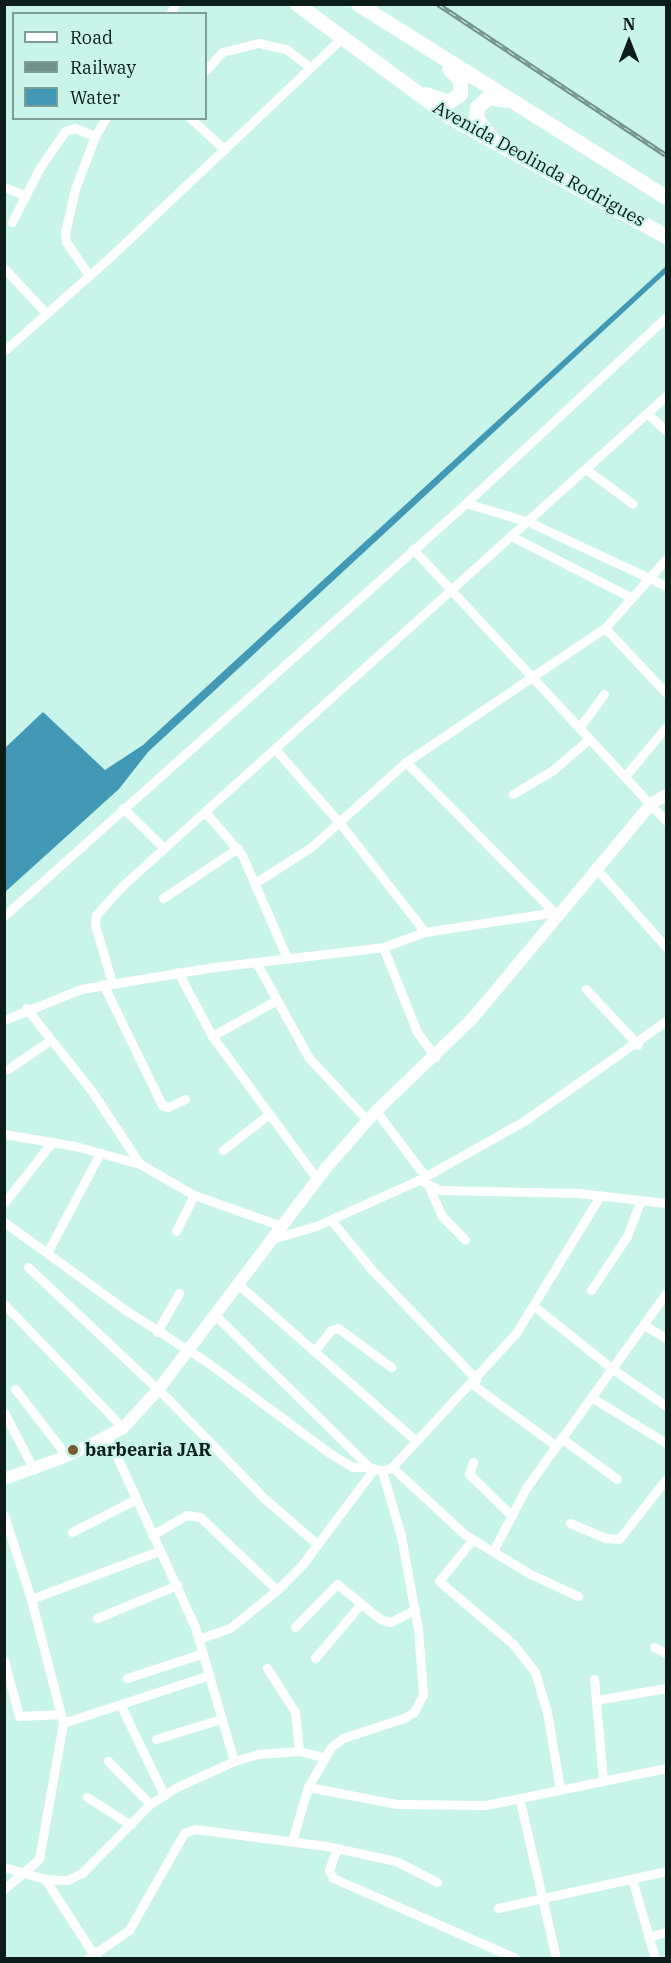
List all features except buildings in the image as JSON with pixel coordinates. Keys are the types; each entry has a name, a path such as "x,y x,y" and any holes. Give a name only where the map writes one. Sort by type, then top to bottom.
{"highway":[{"name":"Avenida Deolinda Rodrigues","path":"297,4 450,117 666,236"},
{"name":"Avenida Deolinda Rodrigues","path":"358,4 423,48 666,197"},
{"path":"399,81 448,102 460,94 461,85 456,74 423,48"},
{"path":"512,151 481,128 476,119 477,107 481,101 495,97 537,117"}],"street":[{"path":"4,351 225,150 342,38"},
{"path":"207,69 222,52 259,43 286,49 311,68"},
{"path":"89,275 66,242 65,233 95,136 105,120"},
{"path":"192,120 225,150"},
{"path":"12,222 24,195 65,131 75,128 95,136"},
{"path":"4,187 24,195"},
{"path":"4,268 46,313"},
{"path":"4,916 466,503 666,317"},
{"path":"185,1100 168,1107 162,1105 107,984 97,938 96,915 164,847 206,813 666,396"},
{"path":"647,413 666,431"},
{"path":"587,470 633,504"},
{"path":"466,503 529,522 666,586"},
{"path":"513,537 632,598"},
{"path":"413,549 589,739 626,775 666,821"},
{"path":"255,883 310,848 406,762 470,716 605,628 666,559"},
{"path":"605,628 666,693"},
{"path":"579,728 604,694"},
{"path":"626,775 666,727"},
{"path":"513,794 553,770 589,739"},
{"path":"275,749 339,822 425,932"},
{"path":"406,762 558,911"},
{"path":"4,1479 34,1470 67,1456 123,1428 158,1390 317,1179 372,1116 435,1057 651,804 666,795"},
{"path":"123,808 164,847"},
{"path":"206,813 238,848 287,958"},
{"path":"164,898 238,848"},
{"path":"596,868 666,946"},
{"path":"4,1020 26,1008 107,984 178,972 383,947 425,932 558,911"},
{"path":"383,947 417,1032 435,1057"},
{"path":"256,962 275,1001 309,1058 372,1116 429,1187 442,1216 465,1240"},
{"path":"178,972 212,1036 317,1179"},
{"path":"586,989 638,1045"},
{"path":"212,1036 275,1001"},
{"path":"26,1008 49,1041 91,1090 140,1164"},
{"path":"272,1239 331,1220 422,1178 524,1121 638,1045 666,1021"},
{"path":"8,1069 49,1041"},
{"path":"224,1150 269,1114"},
{"path":"4,1134 52,1142 140,1164 194,1195 282,1226"},
{"path":"5,1202 52,1142"},
{"path":"48,1251 100,1153"},
{"path":"429,1187 600,1196 666,1203"},
{"path":"176,1232 194,1195"},
{"path":"4,1222 48,1251 158,1332 188,1350 343,1462 375,1469 392,1467 474,1382 534,1306 600,1196"},
{"path":"591,1290 627,1236 640,1202"},
{"path":"331,1220 372,1270 474,1382 559,1442 617,1479"},
{"path":"28,1267 158,1390 264,1500 317,1544"},
{"path":"238,1284 416,1441"},
{"path":"158,1332 179,1293"},
{"path":"492,1551 512,1515 559,1442 666,1293"},
{"path":"4,1304 123,1428"},
{"path":"534,1306 611,1368 666,1406"},
{"path":"215,1315 375,1469 401,1536 424,1672 420,1704 414,1712 391,1725 343,1738 323,1757 308,1787 292,1841"},
{"path":"644,1325 666,1338"},
{"path":"314,1351 331,1330 338,1328 391,1367"},
{"path":"15,1389 67,1456"},
{"path":"591,1397 666,1443"},
{"path":"4,1412 34,1470"},
{"path":"108,1437 134,1500 177,1585 198,1639 234,1761"},
{"path":"473,1462 469,1474 512,1515"},
{"path":"392,1467 446,1520 473,1539 578,1596"},
{"path":"198,1639 230,1628 277,1590 317,1544 375,1469"},
{"path":"570,1523 606,1538 619,1539 666,1479"},
{"path":"72,1532 134,1500"},
{"path":"4,1515 32,1599 62,1719 39,1859 4,1889"},
{"path":"152,1535 179,1517 200,1517 277,1590"},
{"path":"473,1539 439,1581 513,1644 535,1672 547,1712 560,1788"},
{"path":"32,1599 159,1551"},
{"path":"97,1618 177,1585"},
{"path":"295,1627 333,1585 341,1586 360,1605 390,1622 415,1611"},
{"path":"315,1658 360,1605"},
{"path":"654,1647 666,1653"},
{"path":"127,1678 201,1654"},
{"path":"4,1660 19,1716 62,1719 121,1706 209,1676"},
{"path":"267,1668 295,1712 299,1751"},
{"path":"594,1679 603,1779"},
{"path":"596,1700 666,1688"},
{"path":"121,1706 164,1794"},
{"path":"156,1739 221,1719"},
{"path":"4,1867 45,1879 67,1880 82,1873 150,1804 164,1794 234,1761 259,1754 299,1751 323,1757"},
{"path":"108,1761 150,1804"},
{"path":"308,1787 397,1804 486,1805 520,1801 560,1788 666,1768"},
{"path":"87,1797 131,1825"},
{"path":"520,1801 556,1959"},
{"path":"45,1879 92,1958 117,1940 138,1918 187,1831 207,1829 337,1848 406,1864 437,1882"},
{"path":"337,1848 329,1870 333,1878 515,1959"},
{"path":"498,1908 666,1871"},
{"path":"632,1879 655,1959"},
{"path":"648,1937 666,1932"}],"water":[{"path":"665,267 666,273 148,752 119,789 5,892 5,748 43,712 105,770 143,745"}],"railway":[{"path":"438,4 666,155"}],"place":[{"name":"barbearia JAR","path":"73,1450"}]}
